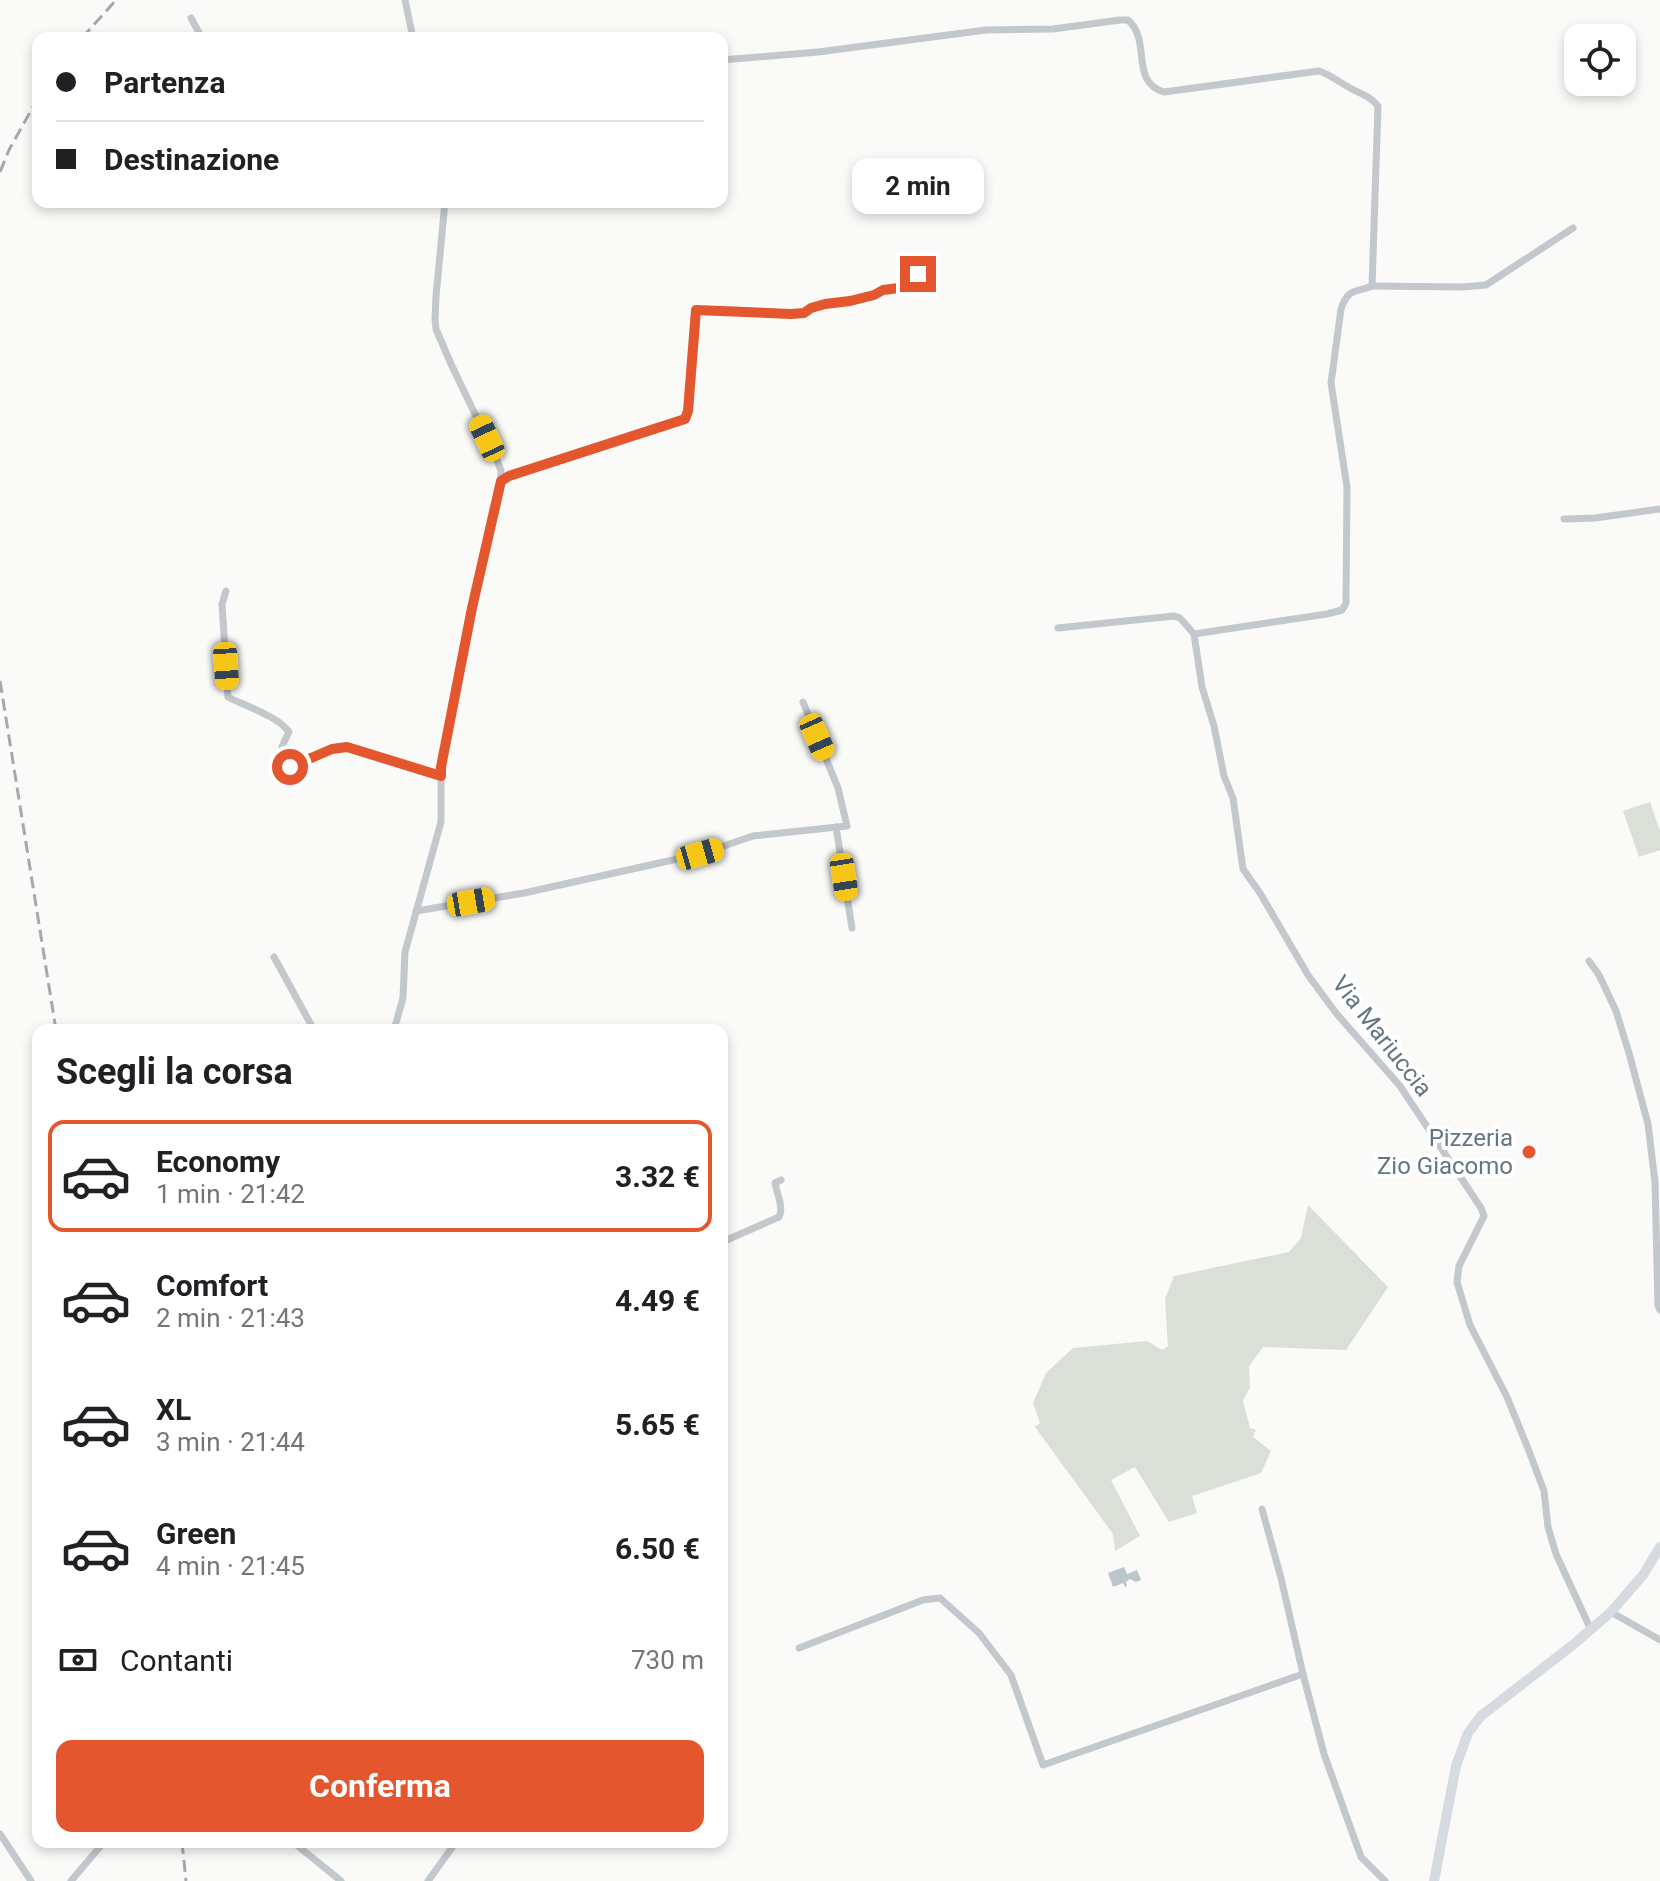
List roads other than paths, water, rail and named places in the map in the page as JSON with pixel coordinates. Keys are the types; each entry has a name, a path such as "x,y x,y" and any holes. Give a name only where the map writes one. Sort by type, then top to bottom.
{"main road":[{"path":"1434,1881 1456,1766 1468,1733 1481,1716 1611,1612 1643,1575 1660,1547"}],"street":[{"path":"405,0 412,32"},
{"path":"191,18 199,32"},
{"path":"728,60 818,52 986,30 1053,29 1128,20 1139,34 1149,83 1164,92 1319,71 1330,74 1372,99 1378,106 1372,286"},
{"path":"396,1024 403,998 405,952 441,822 441,767 501,481 497,460 436,329 444,208"},
{"path":"1058,628 1174,616 1180,618 1194,634 1342,610 1346,603 1347,487 1331,383 1341,309 1348,294 1372,286 1486,285 1573,228"},
{"path":"501,481 566,456 685,419 696,310 804,313 817,306 907,287 916,280 919,260"},
{"path":"1564,519 1660,509"},
{"path":"226,591 222,604 228,697 286,728 289,732 280,757 286,767 332,749 347,747 441,776"},
{"name":"Via Mariuccia","path":"1194,634 1202,687 1224,776 1233,798 1243,869 1308,975 1336,1013 1400,1086 1481,1208 1484,1216 1459,1266 1457,1282 1470,1325 1507,1397 1529,1451 1544,1491 1548,1527 1556,1554 1591,1630"},
{"path":"416,911 524,893 700,854 753,836 847,826 838,788 803,702"},
{"path":"836,827 852,928"},
{"path":"274,957 311,1024"},
{"path":"1589,961 1616,1011 1648,1124 1655,1182 1660,1310"},
{"path":"728,1239 779,1217 781,1213 775,1183 781,1180"},
{"path":"1262,1509 1324,1754 1361,1857 1385,1881"},
{"path":"799,1648 923,1600 940,1598 979,1633 1011,1675 1043,1765 1303,1674"},
{"path":"1611,1612 1660,1640"},
{"path":"0,1834 31,1881"},
{"path":"71,1881 99,1848"},
{"path":"300,1848 341,1881"},
{"path":"428,1881 452,1848"}],"railway":[{"path":"87,32 116,0"},
{"path":"0,172 32,109"},
{"path":"0,681 55,1024"},
{"path":"183,1848 186,1881"}],"place":[{"name":"Pizzeria Zio Giacomo","path":"1529,1152"}]}
